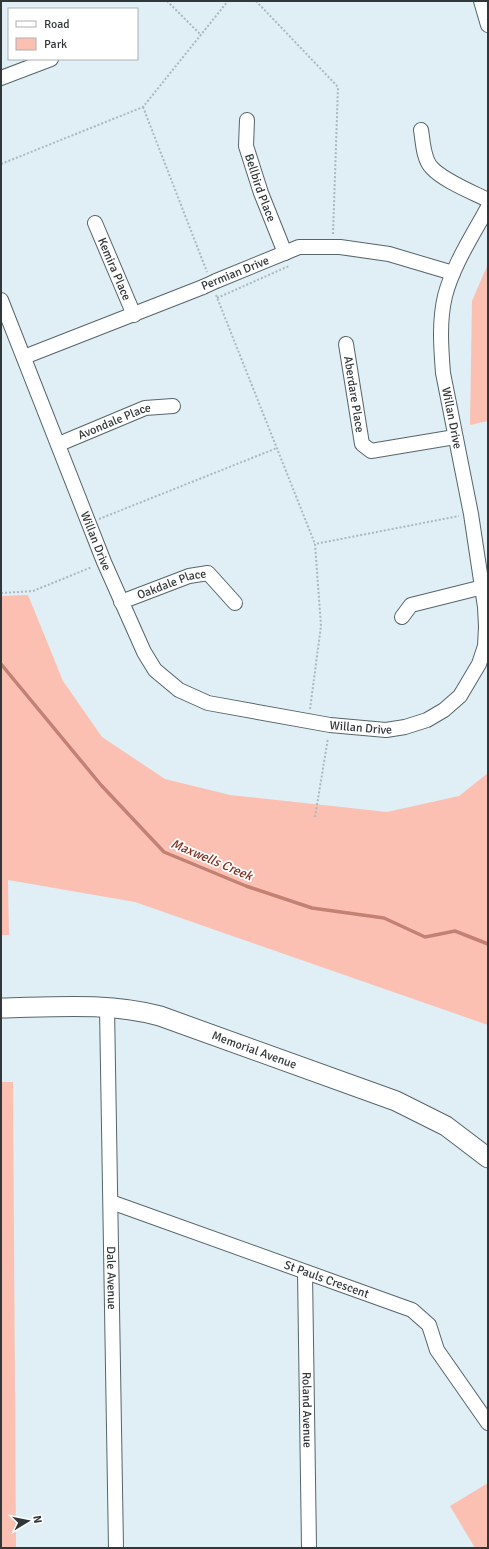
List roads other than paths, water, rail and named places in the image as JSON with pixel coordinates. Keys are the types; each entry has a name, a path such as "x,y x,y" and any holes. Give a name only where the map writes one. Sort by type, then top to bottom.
{"street":[{"path":"481,1 488,25"},
{"path":"1,78 48,60"},
{"name":"Bellbird Place","path":"247,120 246,146 261,193 285,253"},
{"path":"421,130 425,153 431,168 488,200"},
{"name":"Willan Drive","path":"1,300 90,523 104,562 144,652 155,670 179,690 208,703 330,725 386,730 405,727 427,720 444,710 460,696 479,664 484,646 486,627 483,588 471,514 443,373 440,343 445,296 453,273 488,207"},
{"name":"Kemira Place","path":"96,223 134,315"},
{"name":"Permian Drive","path":"24,357 134,315 299,247 333,247 389,254 453,273"},
{"name":"Aberdare Place","path":"346,344 362,444 371,451 456,437"},
{"name":"Avondale Place","path":"58,444 146,408 173,406"},
{"name":"Oakdale Place","path":"121,602 189,576 208,573 235,603"},
{"path":"402,617 411,605 483,588"},
{"name":"Memorial Avenue","path":"1,1008 107,1007 140,1010 160,1016 396,1101 446,1126 488,1158"},
{"name":"Dale Avenue","path":"107,1007 116,1548"},
{"name":"St Pauls Crescent","path":"111,1202 305,1272 393,1301 412,1310 430,1325 437,1350 488,1423"},
{"name":"Roland Avenue","path":"305,1272 309,1548"}],"waterway":[{"name":"Maxwells Creek","path":"1,664 101,785 164,852 246,886 312,908 384,918 425,937 455,931 488,944"}]}
